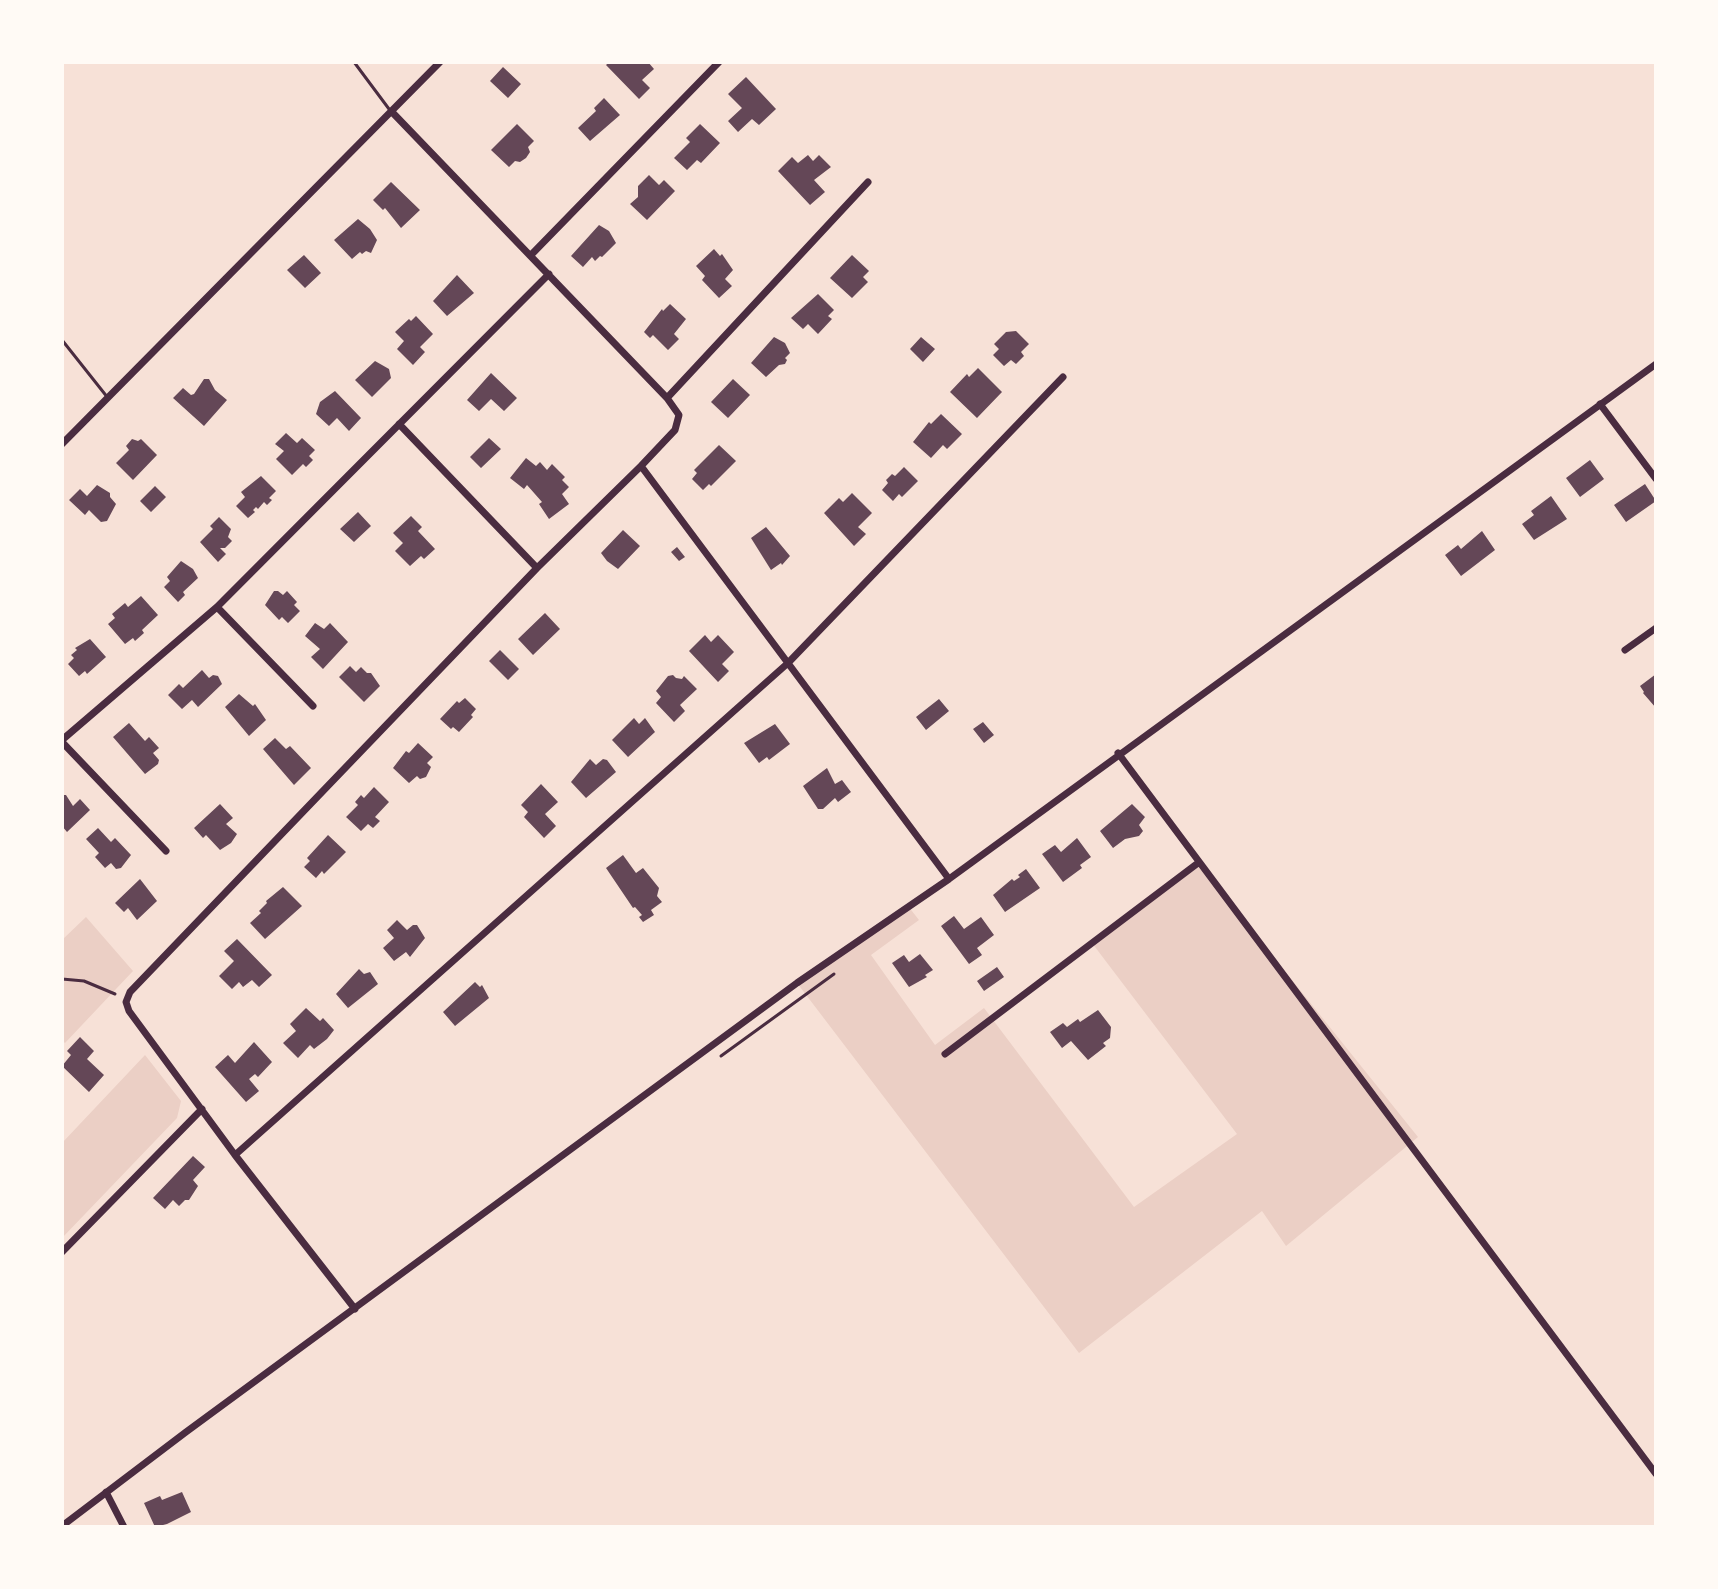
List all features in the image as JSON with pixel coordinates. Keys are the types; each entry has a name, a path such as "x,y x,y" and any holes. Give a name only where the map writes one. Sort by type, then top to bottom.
{"street":[{"path":"62,444 440,62"},
{"path":"531,255 719,62"},
{"path":"355,1309 235,1155 129,1011 126,1002 130,992 537,568 675,430 679,415 667,398 392,112"},
{"path":"667,398 868,182"},
{"path":"166,851 62,741 217,607 549,274"},
{"path":"62,1526 797,983 949,879 1656,364"},
{"path":"235,1155 788,663 1063,377"},
{"path":"1600,404 1656,479"},
{"path":"399,424 537,568"},
{"path":"641,466 949,879"},
{"path":"217,607 313,706"},
{"path":"1625,650 1656,628"},
{"path":"1118,753 1656,1474"},
{"path":"945,1054 1198,863"},
{"path":"62,1252 202,1109"},
{"path":"106,1492 124,1527"}],"lane":[{"path":"354,62 392,112"},
{"path":"62,340 108,398"}],"path":[{"path":"62,979 101,986 126,1002"}],"shaded area":[{"path":"1198,863 1418,1137 1286,1246 1262,1211 1079,1353 797,983 908,906 919,920 871,955 935,1045 984,1008 1134,1207 1237,1134 1092,943"},
{"path":"86,917 133,971 65,1043 62,1040 62,940"},
{"path":"145,1055 181,1101 177,1118 62,1238 62,1143"}],"building":[{"path":"609,62 648,62 654,69 642,80 650,88 639,99 606,65"},
{"path":"503,67 521,84 508,98 490,81"},
{"path":"746,77 776,109 759,125 752,119 738,132 728,121 742,108 728,94"},
{"path":"604,98 620,115 590,141 578,128 596,111 594,108"},
{"path":"517,124 534,141 528,147 530,152 526,158 515,161 509,167 491,150"},
{"path":"700,124 720,143 701,163 697,160 687,170 674,158 690,142 686,138"},
{"path":"808,155 813,161 819,155 831,167 814,180 825,192 810,205 778,171 792,157 798,163"},
{"path":"649,175 659,185 664,180 675,191 647,220 630,204 638,197 638,186"},
{"path":"391,182 420,210 401,228 385,208 383,210 373,200"},
{"path":"358,219 377,240 371,253 360,252 352,259 334,240"},
{"path":"599,225 609,231 616,243 602,257 595,261 592,257 583,267 571,256"},
{"path":"714,249 720,256 722,254 733,270 725,279 732,286 719,298 702,280 705,276 696,266"},
{"path":"304,255 321,273 305,288 287,270"},
{"path":"852,255 869,271 863,277 868,282 852,298 830,278"},
{"path":"457,275 474,293 447,316 433,301"},
{"path":"818,294 834,310 828,316 832,319 818,334 808,324 803,329 791,318"},
{"path":"670,304 686,319 674,334 679,339 668,350 653,335 650,338 644,332 662,309"},
{"path":"416,316 433,334 420,347 425,352 413,365 397,349 404,341 395,332"},
{"path":"1016,331 1029,344 1016,364 1011,360 1004,366 993,355 999,349 994,344 1006,332"},
{"path":"774,337 785,343 790,353 785,358 785,364 779,365 766,377 751,363"},
{"path":"921,337 935,349 923,362 910,349"},
{"path":"375,361 389,369 391,378 372,397 355,380"},
{"path":"978,368 1002,392 977,418 950,392 967,374 969,377"},
{"path":"491,373 517,398 504,411 491,399 479,411 467,400"},
{"path":"204,379 209,379 215,390 227,400 204,426 173,398 183,388 194,394"},
{"path":"733,379 750,395 728,418 711,402"},
{"path":"335,391 361,418 349,431 337,418 329,426 316,414 320,402"},
{"path":"941,414 962,434 947,449 943,445 931,458 913,442 929,422 931,424"},
{"path":"286,433 297,443 302,438 315,450 309,456 313,460 306,467 303,464 292,475 276,459 284,451 275,444"},
{"path":"489,438 501,449 481,468 470,457"},
{"path":"132,439 141,439 157,455 133,480 116,463 129,450 126,446"},
{"path":"719,445 736,461 703,490 692,479 697,473 694,470"},
{"path":"526,458 536,466 540,462 547,470 552,464 565,477 562,480 569,487 562,494 569,504 549,519 539,504 542,502 527,485 524,489 510,478"},
{"path":"1590,460 1604,479 1580,497 1566,478"},
{"path":"904,467 918,481 902,497 899,494 893,501 882,490 888,483 886,480"},
{"path":"261,476 276,491 267,505 264,502 258,509 256,507 248,518 236,506 245,497 241,492"},
{"path":"1645,484 1656,501 1626,522 1614,505"},
{"path":"97,485 110,493 116,504 107,521 101,522 89,510 85,515 69,500 80,489 87,496"},
{"path":"155,486 166,497 151,512 140,501"},
{"path":"852,493 872,513 858,527 866,534 854,546 824,513 839,498 843,502"},
{"path":"1551,496 1567,519 1534,540 1522,524 1534,515 1531,511"},
{"path":"358,512 371,526 354,542 340,529"},
{"path":"411,516 422,527 418,531 435,549 410,566 395,551 403,543 393,533"},
{"path":"219,517 231,529 228,537 232,541 225,548 220,548 226,554 218,562 200,542 213,529 210,526"},
{"path":"766,527 790,556 782,565 771,570 751,538"},
{"path":"623,530 640,546 618,569 601,553"},
{"path":"1482,531 1495,550 1461,576 1445,555 1458,545 1461,549"},
{"path":"677,547 685,557 679,561 671,552"},
{"path":"181,561 193,569 198,578 183,592 185,595 178,602 164,587 170,581 167,577"},
{"path":"274,591 283,595 287,591 297,602 294,605 300,611 288,623 282,617 279,620 265,605"},
{"path":"141,596 158,615 135,641 133,638 125,644 108,624 115,618 112,614 125,603 128,607"},
{"path":"545,613 560,629 533,655 518,639"},
{"path":"315,623 324,629 330,623 348,642 323,669 311,657 320,649 305,636"},
{"path":"705,635 711,642 718,635 734,652 722,664 729,671 718,682 689,651"},
{"path":"90,639 106,657 87,674 85,671 79,676 68,664 74,658 71,655 77,650 75,648"},
{"path":"500,650 519,669 508,680 489,661"},
{"path":"350,666 356,672 361,667 371,673 380,686 364,702 339,677"},
{"path":"202,670 209,678 218,676 222,684 198,707 192,700 182,709 168,695 179,684 183,688"},
{"path":"1656,674 1656,708 1640,686"},
{"path":"668,676 682,679 684,676 697,689 680,705 685,711 674,722 656,703 661,697 656,691"},
{"path":"239,694 253,706 255,704 266,720 249,736 225,707"},
{"path":"465,698 476,709 459,732 440,719 457,701 459,703"},
{"path":"939,699 949,711 926,730 916,717"},
{"path":"634,718 639,724 645,718 655,732 628,757 612,740"},
{"path":"983,722 994,735 984,743 973,729"},
{"path":"129,723 145,741 149,737 159,748 153,753 159,760 158,764 145,774 113,737"},
{"path":"775,724 790,744 769,760 767,757 759,763 744,743"},
{"path":"275,738 286,749 290,746 311,768 294,785 263,749"},
{"path":"418,743 433,757 427,763 431,767 426,777 420,779 417,776 409,783 393,768 406,751 409,753"},
{"path":"590,759 596,765 603,759 607,760 616,772 586,798 571,782"},
{"path":"827,768 835,784 842,780 851,792 838,802 835,798 823,809 818,809 803,786"},
{"path":"541,784 558,802 545,814 556,826 544,838 524,817 528,812 521,805"},
{"path":"374,787 389,802 375,817 380,821 373,828 368,824 361,831 346,817 358,805 355,802 361,795 364,798"},
{"path":"62,795 66,795 73,806 80,799 90,810 67,832 62,826"},
{"path":"220,804 233,818 226,824 237,834 231,843 220,850 206,835 203,838 194,828"},
{"path":"1132,804 1145,817 1139,825 1143,831 1113,848 1100,831"},
{"path":"98,828 111,842 115,838 131,855 121,868 116,869 111,863 105,868 95,857 99,853 86,839"},
{"path":"328,835 346,852 316,878 304,867 310,861 307,858"},
{"path":"1077,838 1091,857 1063,882 1042,854 1055,845 1061,852"},
{"path":"623,855 636,873 643,868 659,888 657,896 662,902 651,910 654,915 643,922 639,917 642,915 633,908 606,868"},
{"path":"1026,869 1040,888 1005,912 993,895 1012,879 1014,881 1020,877 1018,875"},
{"path":"140,879 157,901 137,920 128,908 124,912 115,903"},
{"path":"283,887 302,906 265,939 250,923 261,913 259,911 266,901"},
{"path":"954,916 964,929 981,917 994,935 977,948 982,955 969,964 941,926"},
{"path":"397,920 407,930 417,925 425,938 410,957 406,952 394,961 383,948 394,938 387,930"},
{"path":"237,939 272,975 259,987 252,980 243,987 239,982 232,989 219,976 234,961 224,951"},
{"path":"920,954 933,970 909,987 892,963 904,955 909,962"},
{"path":"997,967 1004,977 984,991 977,981"},
{"path":"359,969 364,974 370,972 378,984 348,1008 336,994"},
{"path":"475,982 480,987 482,985 489,998 455,1026 443,1012"},
{"path":"306,1008 320,1021 323,1018 334,1030 314,1049 310,1045 298,1058 283,1043 296,1031 290,1024"},
{"path":"1098,1010 1111,1027 1110,1038 1103,1043 1106,1046 1088,1060 1071,1041 1062,1048 1050,1032 1063,1023 1067,1027 1078,1019 1080,1022"},
{"path":"80,1037 94,1051 87,1059 104,1075 89,1092 62,1066 71,1055 67,1051"},
{"path":"254,1042 272,1062 258,1077 255,1074 249,1079 259,1091 246,1102 215,1067 228,1055 235,1063"},
{"path":"193,1156 205,1167 193,1180 198,1186 189,1200 179,1206 173,1200 165,1209 153,1198"},
{"path":"182,1492 191,1512 155,1527 144,1503"}]}
